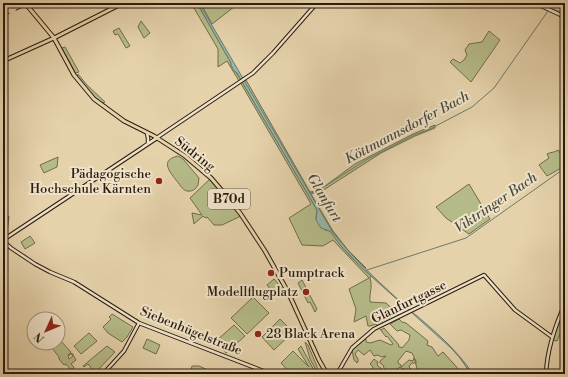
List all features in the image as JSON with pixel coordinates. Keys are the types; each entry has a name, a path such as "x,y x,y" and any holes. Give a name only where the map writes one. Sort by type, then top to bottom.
{"main road":[{"name":"Südring","path":"25,3 54,38 74,75 94,99 124,121 157,138 185,156 217,185 240,213 265,251 285,286 319,360 328,374"},
{"path":"3,61 54,38 123,3"}],"street":[{"path":"3,240 245,79 266,62 317,3"},
{"path":"535,3 565,17"},
{"path":"146,132 148,143"},
{"path":"143,147 157,138"},
{"name":"Siebenhügelstraße","path":"3,240 11,248 35,264 49,272 74,282 139,323 271,374"},
{"name":"Glanfurtgasse","path":"337,374 348,353 358,342 374,329 484,275 515,310 552,337"},
{"path":"546,374 552,337 565,304"},
{"path":"103,374 124,351 139,323"}],"green space":[{"path":"191,3 197,3 231,65 241,80 239,81 227,61 218,67 218,49"},
{"path":"199,3 239,3 212,24"},
{"path":"141,21 150,33 144,38 138,27"},
{"path":"119,28 130,46 126,48 118,34 115,35 113,31"},
{"path":"489,31 500,40 471,82 450,62 453,59 460,63 464,60 467,55 465,50 469,44 482,42"},
{"path":"65,47 79,72 75,72 62,48"},
{"path":"78,74 105,102 102,103 85,87 77,76"},
{"path":"246,80 310,192 316,191 325,186 355,164 413,134 435,125 435,128 381,153 322,191 311,194 333,231 348,250 366,268 365,268 341,243 327,224 244,81"},
{"path":"240,82 242,82 317,210 316,218 325,230 330,231 350,256 371,276 370,302 386,303 399,315 395,318 377,327 376,324 368,326 366,316 354,322 356,309 349,289 369,278 333,240 323,246 302,245 289,218 311,204"},
{"path":"558,150 565,160 565,166 547,176 539,165 549,158 547,154"},
{"path":"178,156 183,159 199,178 198,185 192,191 187,191 184,189 169,170 169,160"},
{"path":"58,157 57,167 44,173 40,165"},
{"path":"210,179 241,216 222,225 214,225 207,217 205,218 203,216 194,224 192,213 202,215 190,198"},
{"path":"469,184 490,219 469,234 446,218 436,207"},
{"path":"9,216 7,233 3,235 3,219"},
{"path":"30,236 35,243 25,249 21,242"},
{"path":"274,279 284,291 277,297 267,285"},
{"name":"Modellflugplatz","path":"302,280 317,309 315,312 310,302 308,303 298,283"},
{"path":"253,297 269,313 247,334 231,318"},
{"path":"112,314 133,327 122,342 108,333 103,327 111,319 109,317"},
{"path":"280,319 293,332 274,350 262,337"},
{"path":"399,319 428,341 427,345 432,347 438,356 443,352 463,374 419,374 416,363 412,363 409,367 413,371 413,374 408,374 400,367 397,369 400,374 369,374 373,367 370,364 374,359 378,362 377,365 384,373 385,371 383,365 380,361 386,356 374,356 370,350 364,355 358,350 355,354 358,359 357,363 354,360 352,350 363,339 366,339 366,342 370,343 380,340 391,345 393,344 380,329 381,330 384,328 399,345 398,346 402,348 409,340 410,335 401,330 397,331 390,324","holes":["406,351 412,353 415,359 414,358 413,361 409,360 401,367 398,363"]},
{"path":"558,322 565,327 557,341 553,340"},
{"path":"234,325 245,336 226,353 216,341"},
{"path":"89,333 97,341 81,354 74,346"},
{"path":"147,339 160,345 156,354 143,348"},
{"path":"305,342 308,345 320,374 318,374 310,359"},
{"path":"107,346 115,352 95,373 88,364 84,367 83,366"},
{"path":"301,346 316,374 310,374 312,371 309,374 291,374 281,363 293,351 309,367 298,349"},
{"path":"66,347 71,352 68,355 69,359 73,356 72,354 69,355 72,353 76,360 71,364 74,367 72,370 75,374 71,374 73,372 66,364 64,365 54,351 66,351"},
{"path":"192,366 199,366 210,371 208,374 190,374"}],"shaded area":[{"name":"Glanfurt","path":"197,3 199,3 332,231 350,253 370,273 444,340 459,356 473,374 471,374 451,348 361,267 340,245 330,231 321,228 316,220 317,210 237,73 234,71"}],"waterway":[{"name":"Köttmannsdorfer Bach","path":"552,9 565,13"},
{"name":"Köttmannsdorfer Bach","path":"309,193 316,192 366,160 472,107 494,88 548,11"},
{"name":"Viktringer Bach","path":"367,270 466,238 565,168"}],"railway":[{"path":"3,16 32,3"}],"place":[{"name":"Pädagogische Hochschule Kärnten","path":"159,181"},
{"name":"Pumptrack","path":"271,273"},
{"name":"Modellflugplatz","path":"306,292"},
{"name":"28 Black Arena","path":"258,334"}]}
